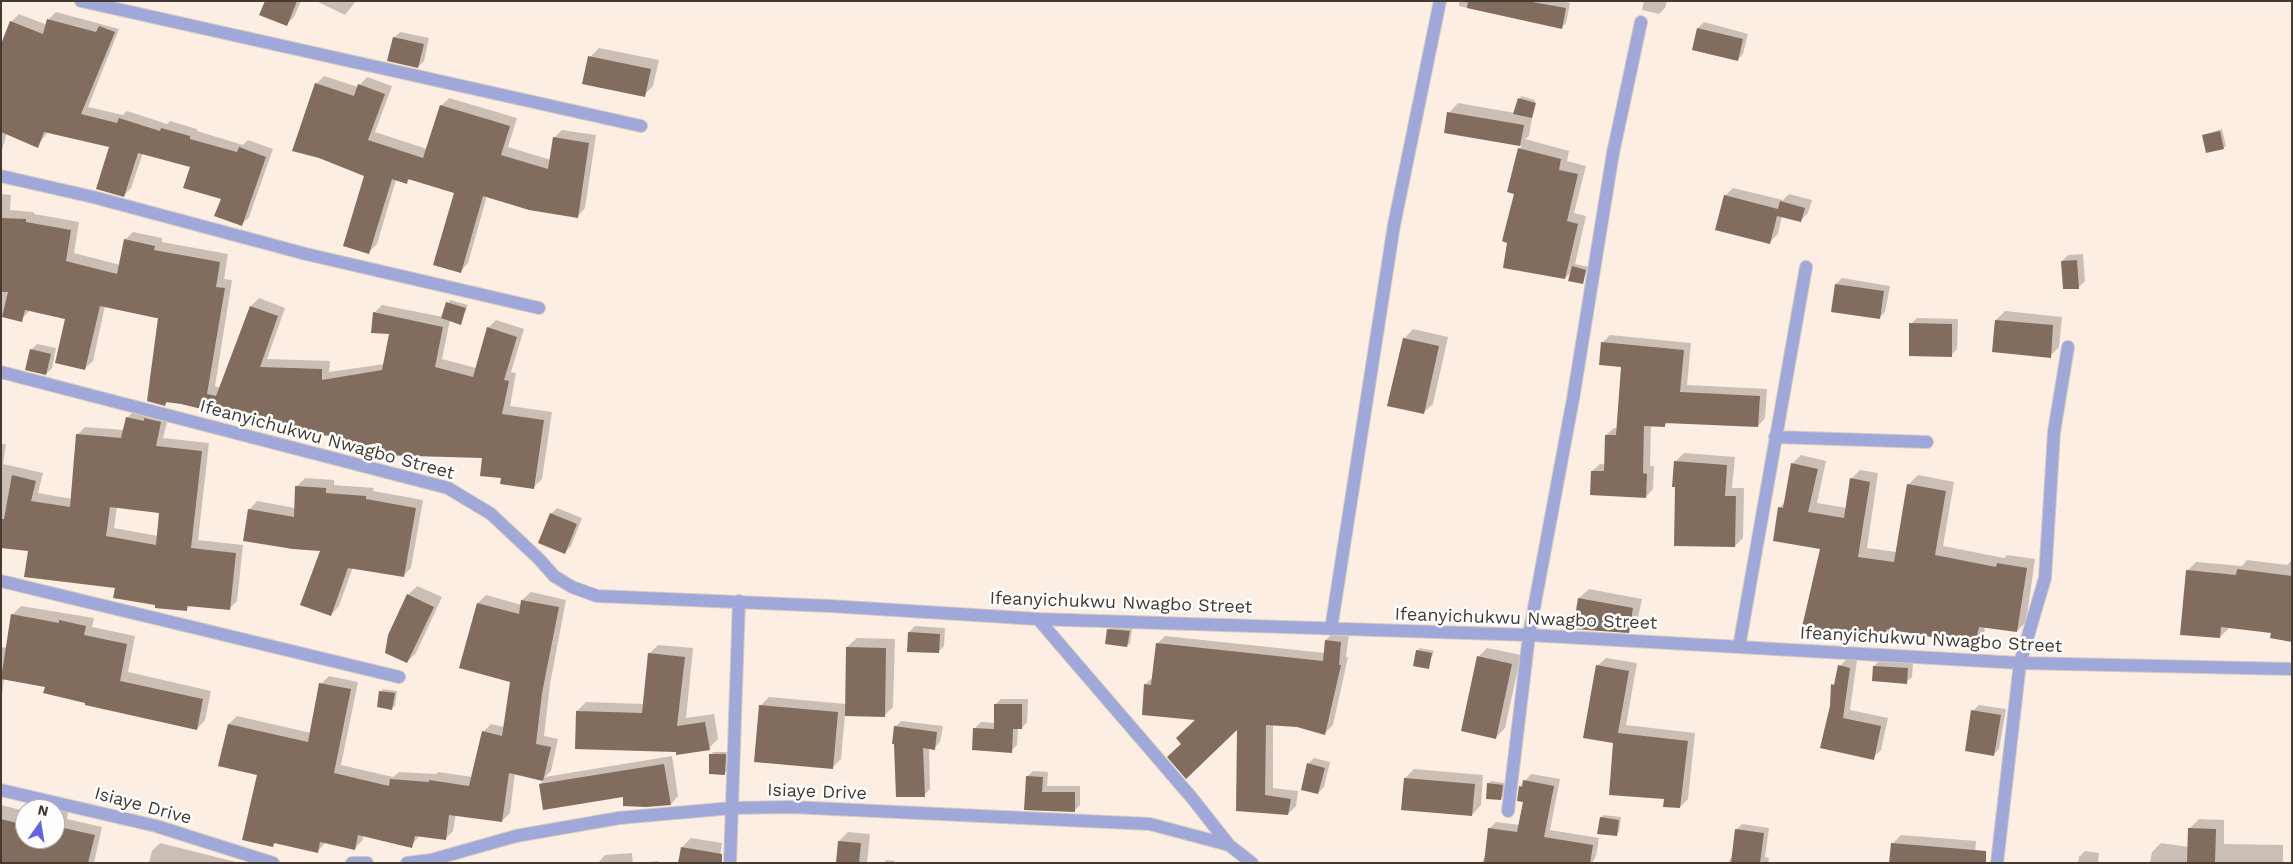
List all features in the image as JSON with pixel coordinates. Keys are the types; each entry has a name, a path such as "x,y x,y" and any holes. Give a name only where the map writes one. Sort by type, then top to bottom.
{"street":[{"path":"81,1 640,126"},
{"path":"1331,629 1394,225 1440,1"},
{"path":"1508,811 1529,635 1572,399 1612,153 1641,22"},
{"path":"1,176 102,200 306,254 538,308"},
{"path":"1739,647 1806,267"},
{"path":"1997,863 2020,663 2045,578 2054,432 2068,347"},
{"name":"Ifeanyichukwu Nwagbo Street","path":"1,372 328,455 448,488 491,514 540,560 554,576 572,587 596,596 739,601 1038,619 1529,635 2020,663 2292,668"},
{"path":"1775,438 1927,442"},
{"path":"1,581 399,677"},
{"path":"730,863 739,601"},
{"path":"1038,619 1192,798 1229,846 1252,863"},
{"name":"Isiaye Drive","path":"1,790 156,826 273,863"},
{"name":"Isiaye Drive","path":"407,863 431,860 516,836 619,818 732,808 791,807 1150,824 1229,846"},
{"path":"352,863 367,863"}],"building":[{"path":"265,1 297,1 287,26 259,15"},
{"path":"1468,1 1527,1 1566,8 1562,29 1467,8"},
{"path":"47,19 96,32 99,26 115,32 81,114 117,123 119,118 160,131 161,128 190,136 190,139 237,152 239,147 266,157 242,226 214,216 221,199 183,188 190,167 138,153 124,197 96,189 109,147 44,132 38,148 1,132 1,44 10,21 43,34"},
{"path":"1697,28 1743,39 1738,61 1692,50"},
{"path":"393,37 424,44 418,68 387,61"},
{"path":"588,56 651,69 645,97 582,84"},
{"path":"315,83 354,96 358,84 385,94 368,140 423,158 440,105 510,126 501,155 548,169 553,137 589,143 578,218 529,210 483,196 461,273 433,265 454,193 408,179 407,184 392,179 369,254 343,246 364,176 319,158 292,151"},
{"path":"1518,98 1536,103 1532,118 1513,114"},
{"path":"1447,112 1524,125 1520,146 1444,133"},
{"path":"2220,131 2224,149 2206,153 2202,135"},
{"path":"1518,148 1561,159 1559,170 1578,174 1567,221 1578,224 1565,279 1503,268 1507,243 1502,241 1514,194 1507,192"},
{"path":"1724,195 1778,209 1780,201 1805,208 1801,222 1777,216 1770,244 1715,230"},
{"path":"1,218 26,219 26,222 71,230 66,261 117,274 124,239 155,246 154,250 220,262 216,287 225,288 207,394 216,396 250,306 278,316 260,367 322,369 322,380 382,370 389,334 371,333 373,312 443,327 435,367 473,377 487,327 517,337 504,380 509,381 502,414 544,420 534,489 500,484 501,478 480,476 482,458 378,455 378,443 343,449 341,436 282,434 282,421 220,406 218,413 181,404 166,402 165,406 147,401 158,318 100,306 85,370 55,363 65,319 25,310 22,322 2,317 8,292 1,292"},
{"path":"2077,260 2079,289 2063,289 2061,261"},
{"path":"1572,266 1586,270 1583,284 1568,281"},
{"path":"1835,284 1884,291 1880,319 1831,312"},
{"path":"446,302 466,308 461,325 441,318"},
{"path":"1995,320 2053,325 2051,358 1992,352"},
{"path":"1909,323 1952,324 1952,357 1909,356"},
{"path":"1403,338 1439,346 1424,414 1387,406"},
{"path":"1601,342 1684,350 1680,392 1760,396 1758,427 1665,423 1665,427 1644,426 1643,473 1647,474 1646,498 1590,495 1591,471 1604,471 1605,435 1616,435 1621,367 1599,365"},
{"path":"30,349 51,354 46,375 25,370"},
{"path":"126,417 144,421 144,418 161,422 156,446 202,451 191,548 236,553 230,610 187,606 187,611 155,608 155,605 113,598 115,588 24,577 28,551 1,548 1,519 4,519 12,475 36,481 31,501 70,507 76,434 121,438","holes":["110,507 159,513 156,545 106,536"]},
{"path":"1674,461 1727,465 1725,496 1736,496 1735,547 1674,546 1675,487 1672,487"},
{"path":"1791,463 1818,469 1808,512 1844,518 1850,478 1870,482 1858,557 1894,562 1907,484 1946,491 1935,555 1996,567 1997,563 2027,568 2017,632 1979,627 1975,645 1887,629 1885,643 1802,627 1820,549 1773,541 1778,507 1783,508"},
{"path":"295,486 326,488 326,493 366,496 366,499 416,508 404,577 348,568 331,616 300,605 320,551 243,541 248,509 294,517"},
{"path":"550,513 577,524 565,554 538,543"},
{"path":"2237,569 2292,576 2292,642 2270,638 2271,633 2221,627 2220,638 2180,635 2186,570 2236,575"},
{"path":"407,594 434,607 407,663 385,653 388,635"},
{"path":"1578,598 1633,608 1629,633 1573,629"},
{"path":"521,600 559,607 542,693 536,744 551,747 543,781 509,773 502,822 449,815 446,840 415,836 412,848 358,835 355,850 320,842 318,853 274,843 273,847 242,840 257,775 218,766 228,724 308,742 319,683 351,689 334,773 389,786 390,779 429,782 429,780 469,786 482,731 502,736 510,682 459,668 477,603 519,614"},
{"path":"11,614 59,623 59,620 86,626 84,635 127,644 120,681 203,699 197,730 85,705 85,703 43,693 45,687 1,679"},
{"path":"1107,629 1130,631 1127,647 1105,644"},
{"path":"908,632 940,634 939,653 907,652"},
{"path":"1325,640 1341,642 1339,665 1341,665 1325,735 1297,727 1266,725 1265,795 1291,799 1288,815 1236,811 1237,730 1186,779 1167,757 1181,744 1176,738 1195,720 1142,715 1144,684 1151,685 1156,643 1323,661"},
{"path":"846,647 886,648 885,717 845,716"},
{"path":"1416,650 1432,653 1429,669 1413,666"},
{"path":"648,653 685,657 677,726 705,722 710,750 676,755 676,752 575,749 576,711 642,713"},
{"path":"1477,656 1512,664 1496,739 1461,731"},
{"path":"1596,665 1629,671 1618,733 1688,741 1680,808 1663,807 1664,799 1609,795 1613,743 1583,738"},
{"path":"1838,665 1850,668 1843,718 1881,726 1874,760 1820,748 1830,706 1831,684 1834,685"},
{"path":"1873,666 1908,668 1907,684 1872,681"},
{"path":"379,691 395,693 392,710 377,707"},
{"path":"994,704 1022,704 1022,729 1013,729 1012,753 972,750 973,728 994,729"},
{"path":"759,705 838,712 833,769 754,762"},
{"path":"1971,710 2001,715 1994,756 1965,751"},
{"path":"894,726 937,732 935,750 923,748 925,797 896,797 894,744 892,744"},
{"path":"709,754 726,754 725,775 709,774"},
{"path":"1307,763 1325,768 1318,794 1301,790"},
{"path":"664,764 671,805 623,806 623,797 543,810 539,784"},
{"path":"1026,776 1043,777 1042,792 1075,792 1075,812 1024,810"},
{"path":"1404,778 1475,784 1472,816 1401,810"},
{"path":"1523,780 1554,786 1544,837 1593,845 1590,863 1484,863 1488,828 1517,832 1523,802 1517,801 1519,786 1522,787"},
{"path":"1487,783 1503,785 1501,800 1486,799"},
{"path":"1600,817 1619,820 1617,836 1597,834"},
{"path":"1,819 15,822 15,849 65,849 65,828 95,835 88,863 1,863"},
{"path":"2188,828 2216,829 2215,863 2187,863"},
{"path":"1735,829 1764,833 1760,863 1731,863"},
{"path":"838,841 861,843 859,863 836,863"},
{"path":"1891,843 1986,851 1986,863 1889,863"},
{"path":"681,847 722,854 722,863 678,863"}]}
